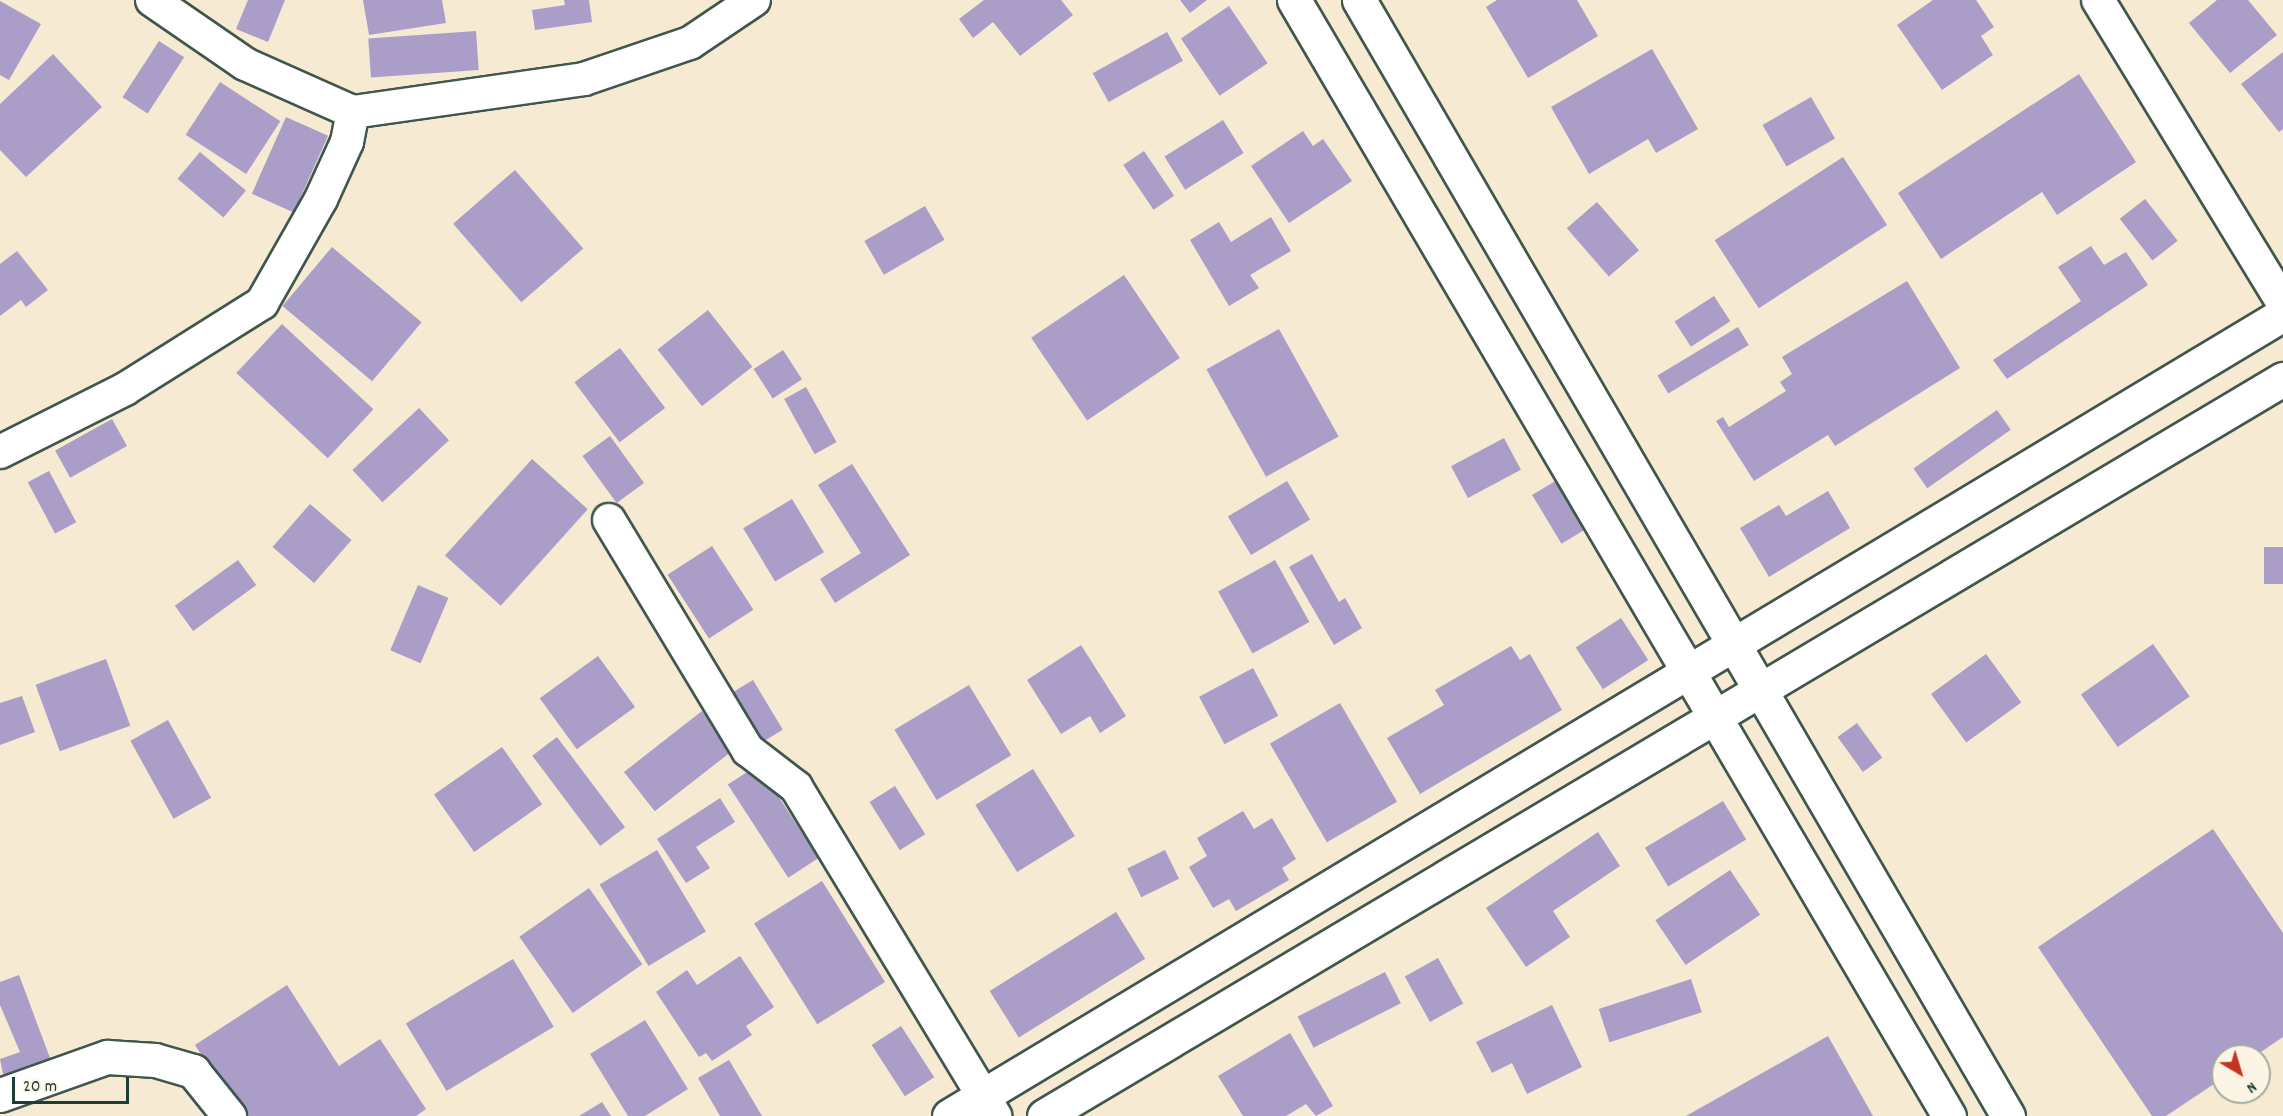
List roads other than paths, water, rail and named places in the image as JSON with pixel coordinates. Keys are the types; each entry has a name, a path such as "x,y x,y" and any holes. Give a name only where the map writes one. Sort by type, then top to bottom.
{"street":[{"path":"152,0 245,64 353,112 584,79 690,43 753,0"},
{"path":"1294,0 1689,669 1713,715 1949,1116"},
{"path":"1359,0 1731,643 1755,689 2008,1116"},
{"path":"2098,0 2283,303"},
{"path":"0,452 125,389 262,303 321,199 347,142 353,112"},
{"path":"949,1116 989,1106 1731,643 2283,315"},
{"path":"1044,1116 1755,689 2283,379"},
{"path":"609,520 748,750 796,787 989,1106"},
{"path":"0,1095 107,1057 155,1060 193,1071 229,1116"}]}
